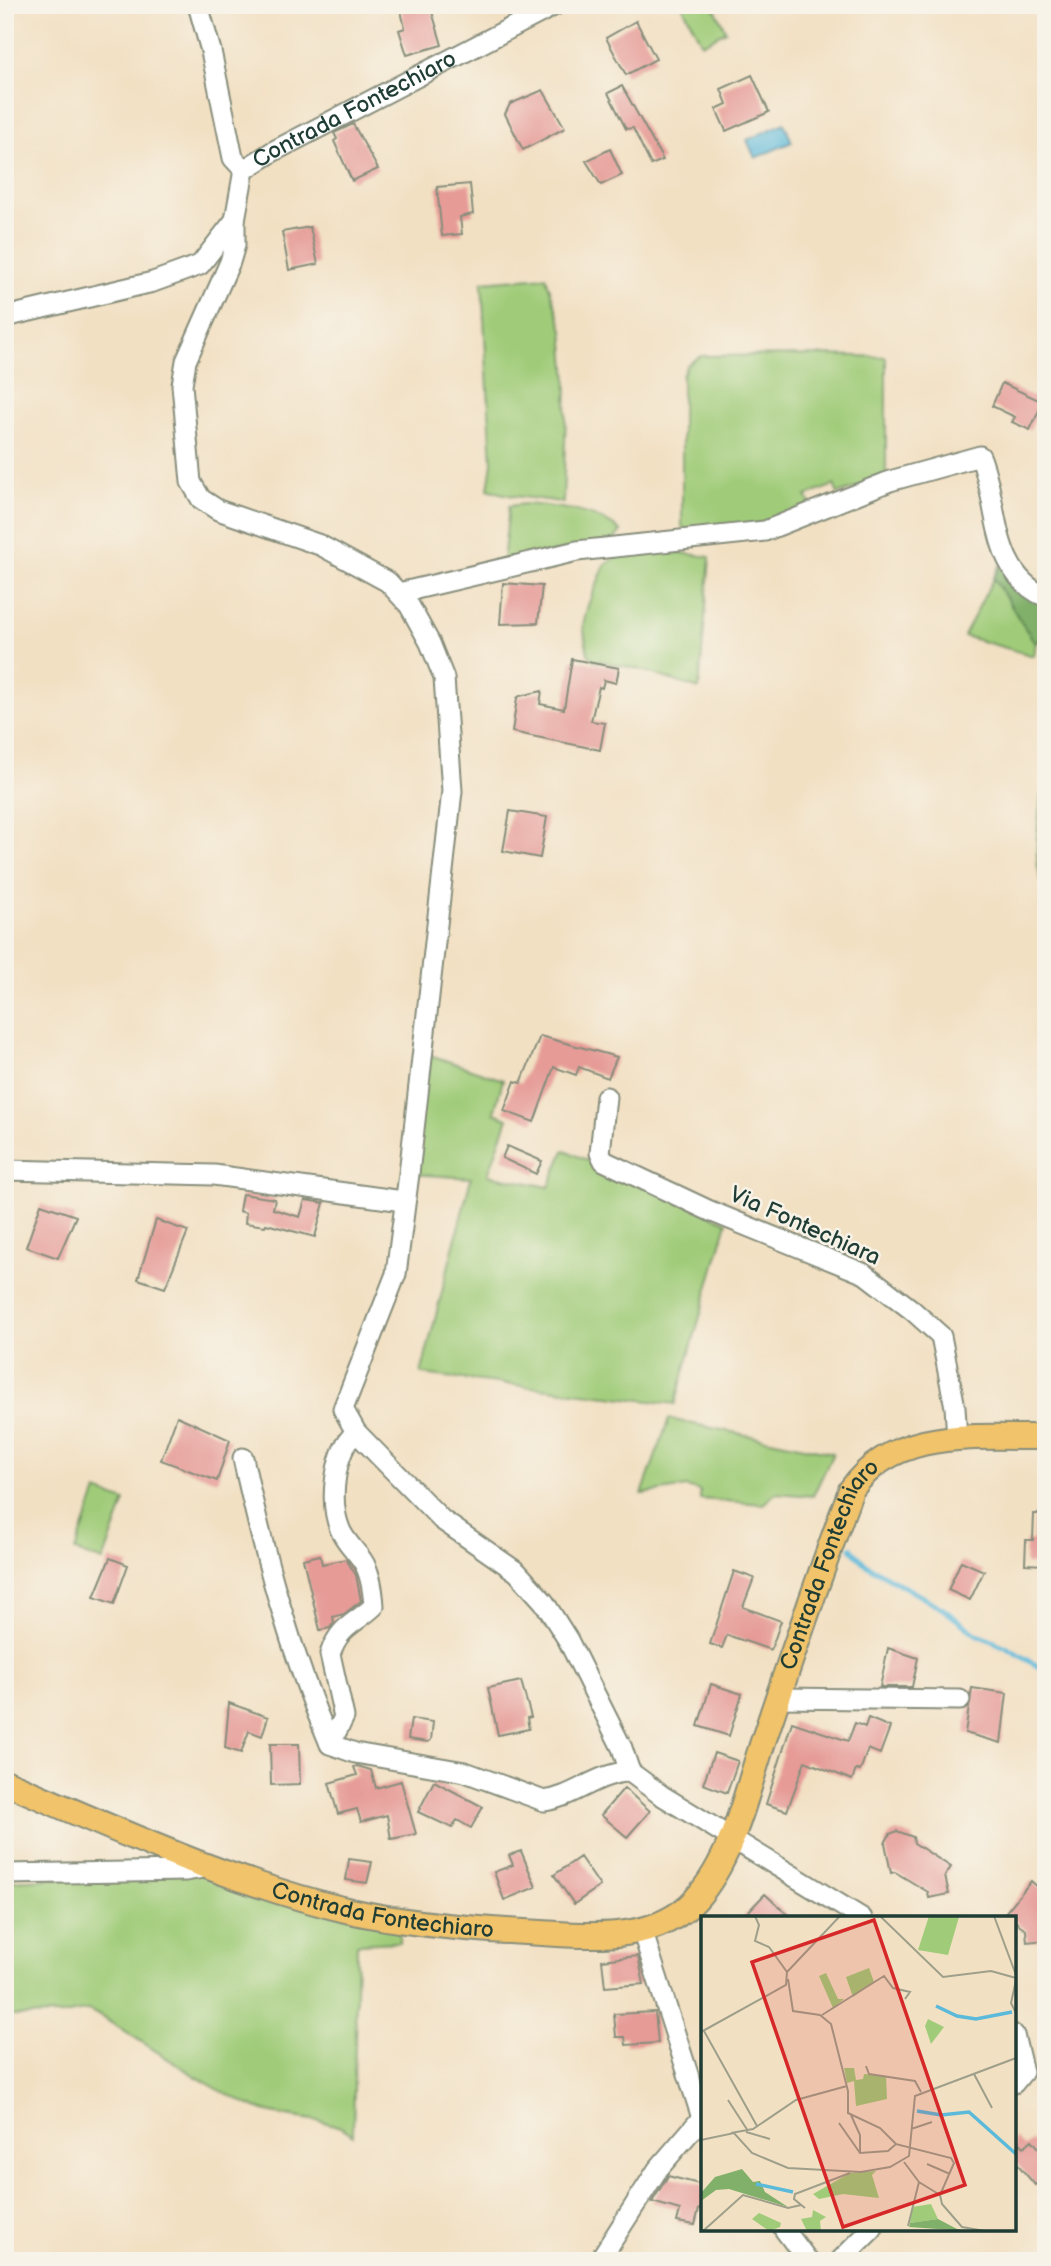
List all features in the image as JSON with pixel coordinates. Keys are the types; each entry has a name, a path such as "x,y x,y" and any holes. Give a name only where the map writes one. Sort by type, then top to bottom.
{"main road":[{"name":"Contrada Fontechiaro","path":"5,1782 211,1867 300,1897 352,1911 412,1922 586,1935 642,1930 674,1919 699,1897 719,1866 810,1602 856,1484 881,1459 895,1451 926,1441 1046,1437"}],"street":[{"path":"198,5 211,51 233,158 244,170"},
{"name":"Contrada Fontechiaro","path":"5,317 153,282 200,265 235,220 244,170 272,152 555,5"},
{"path":"235,220 235,245 230,262 186,361 182,384 191,482 201,499 218,510 320,545 363,567 399,593 430,643 444,678 452,791 396,1274 343,1409 356,1432 442,1520 517,1572 544,1602 568,1640 622,1748 630,1772 661,1795 731,1835 859,1916"},
{"path":"399,593 577,551 765,531 890,481 980,456 987,472 998,542 1015,570 1033,592 1046,597"},
{"name":"Via Fontechiara","path":"606,1097 600,1153 604,1161 710,1211 865,1273 941,1336 956,1407 957,1438"},
{"path":"5,1170 214,1175 403,1201"},
{"path":"332,1745 344,1717 330,1654 347,1624 364,1616 374,1606 373,1590 364,1563 340,1530 335,1509 342,1448 356,1432"},
{"path":"243,1458 265,1555 309,1695 332,1745 355,1753 465,1772 544,1801 556,1799 604,1775 630,1772"},
{"path":"778,1698 960,1700"},
{"path":"5,1874 211,1867"},
{"path":"642,1930 701,2117"},
{"path":"1016,2043 1023,2072 1016,2081"},
{"path":"599,2261 658,2169 701,2121"},
{"path":"786,2231 808,2261"},
{"path":"840,2261 870,2231"}],"green space":[{"path":"682,5 713,5 726,31 702,44"},
{"path":"546,277 563,330 567,381 563,503 507,495 488,489 492,463 482,282"},
{"path":"701,356 886,357 886,478 838,494 834,485 806,496 811,504 769,522 688,534 682,526 682,376 687,365"},
{"path":"525,504 588,514 621,531 613,541 503,562 509,506"},
{"path":"627,550 662,550 710,557 699,689 638,669 594,660 588,654 583,625 588,605 605,565"},
{"path":"1000,565 1017,583 1046,605 1046,637 1036,643 993,579"},
{"path":"993,579 1036,643 1034,656 964,636"},
{"path":"1041,796 1046,802 1046,894 1037,858"},
{"path":"427,1054 503,1080 494,1113 508,1118 488,1175 549,1187 564,1150 727,1222 675,1404 421,1374 471,1178 412,1174"},
{"path":"669,1419 833,1453 813,1496 776,1493 763,1504 700,1499 700,1491 686,1487 642,1494"},
{"path":"97,1491 125,1501 103,1561 75,1551"},
{"path":"195,1872 400,1927 399,1942 357,1944 353,2135 333,2125 268,2112 234,2098 89,2010 63,2015 5,2016 5,1881"}],"water":[{"path":"784,123 792,142 755,158 747,140"}],"building":[{"path":"430,5 442,45 407,55 399,30 405,28 401,11"},
{"path":"636,21 656,59 626,75 606,38"},
{"path":"752,75 769,112 726,131 716,109 727,104 721,89"},
{"path":"622,86 663,160 651,165 633,128 626,129 608,93"},
{"path":"543,90 565,128 523,150 505,114 510,104"},
{"path":"353,124 378,169 352,181 334,141 337,139 334,133"},
{"path":"610,149 622,175 601,185 586,161"},
{"path":"470,184 473,214 460,217 462,234 442,236 437,187"},
{"path":"310,227 318,264 289,270 282,232"},
{"path":"1002,383 1043,402 1030,430 1012,422 1015,417 992,406"},
{"path":"503,583 542,586 538,623 500,624"},
{"path":"572,659 619,668 616,683 604,680 602,688 599,687 591,721 605,723 600,750 512,732 517,698 520,696 542,691 540,704 564,709"},
{"path":"510,811 547,817 540,858 503,851"},
{"path":"540,1036 617,1057 608,1078 579,1067 576,1075 554,1067 534,1122 504,1111 515,1081 521,1083"},
{"path":"507,1146 542,1161 536,1174 502,1158"},
{"path":"242,1194 275,1199 273,1209 300,1217 305,1200 324,1203 315,1237 266,1224 245,1223 246,1213 239,1211"},
{"path":"41,1204 76,1216 58,1258 26,1247"},
{"path":"156,1220 188,1231 165,1288 138,1279"},
{"path":"177,1416 230,1440 217,1481 161,1460"},
{"path":"1034,1514 1046,1514 1046,1565 1025,1564 1026,1540 1033,1540"},
{"path":"320,1555 322,1564 346,1559 356,1575 361,1601 344,1614 333,1617 334,1622 330,1628 320,1630 303,1559"},
{"path":"110,1558 128,1565 114,1604 94,1597"},
{"path":"961,1561 984,1571 970,1600 948,1590"},
{"path":"734,1571 754,1578 743,1607 781,1621 771,1650 727,1635 722,1648 710,1644"},
{"path":"888,1648 918,1658 912,1687 880,1687"},
{"path":"521,1681 531,1717 527,1718 529,1729 498,1735 488,1688"},
{"path":"711,1684 742,1694 729,1736 698,1726"},
{"path":"972,1688 1007,1693 1001,1743 965,1733"},
{"path":"229,1703 268,1717 262,1736 249,1731 241,1753 225,1748"},
{"path":"868,1718 890,1727 880,1754 868,1749 860,1771 856,1770 852,1780 805,1761 787,1811 766,1804 792,1722 848,1741 855,1723 865,1727"},
{"path":"411,1719 433,1722 431,1740 428,1742 408,1739"},
{"path":"270,1744 299,1744 300,1784 271,1785"},
{"path":"714,1753 738,1761 727,1793 703,1784"},
{"path":"354,1767 371,1770 376,1788 401,1781 416,1834 391,1839 387,1815 361,1822 357,1809 338,1814 329,1783 357,1775"},
{"path":"434,1781 483,1807 471,1828 457,1820 452,1828 418,1812"},
{"path":"624,1788 650,1811 627,1837 601,1815"},
{"path":"897,1831 913,1837 914,1843 951,1867 945,1876 949,1894 929,1898 928,1892 895,1872 891,1873 885,1843 890,1834"},
{"path":"521,1851 536,1887 504,1900 494,1872 513,1865 509,1855"},
{"path":"580,1857 600,1886 574,1904 554,1875"},
{"path":"349,1859 372,1862 367,1883 346,1880"},
{"path":"1031,1881 1046,1894 1046,1940 1027,1942 1026,1930 1016,1922 1016,1916 1005,1913"},
{"path":"765,1894 789,1916 744,1916"},
{"path":"638,1956 644,1984 605,1987 602,1960"},
{"path":"655,2012 658,2043 626,2045 625,2037 616,2037 614,2014"},
{"path":"1016,2139 1024,2147 1032,2140 1046,2156 1046,2176 1035,2185 1016,2162"},
{"path":"668,2176 701,2184 701,2209 695,2225 677,2222 680,2210 652,2202"}],"waterway":[{"path":"851,1548 865,1564 943,1609 976,1634 1006,1647 1046,1671"}]}
